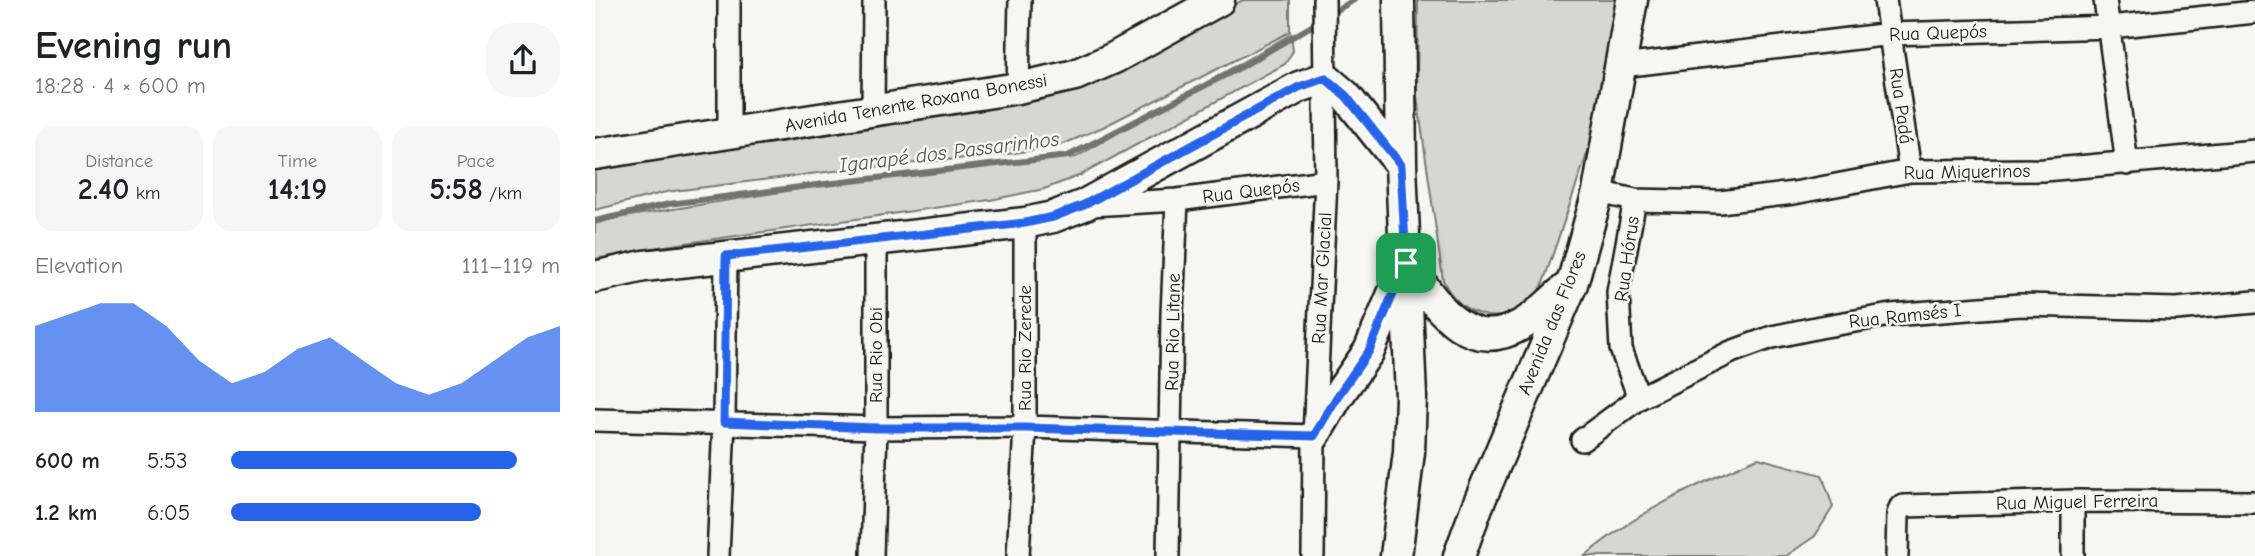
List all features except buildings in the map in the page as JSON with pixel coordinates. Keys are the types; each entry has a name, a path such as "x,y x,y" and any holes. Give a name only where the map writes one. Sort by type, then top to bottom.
{"main road":[{"name":"Avenida Tenente Roxana Bonessi","path":"595,154 873,112 1018,88 1075,75 1114,58 1178,12 1219,0"},
{"name":"Avenida das Flores","path":"1459,556 1477,507 1572,284 1598,192 1632,0"},
{"path":"1396,556 1410,438 1411,397 1401,165 1399,8"},
{"path":"595,277 643,266 1025,223 1053,217 1084,205 1299,87 1325,64 1346,96 1401,165"},
{"path":"1406,263 1457,326 1481,335 1505,332 1523,325 1572,284"},
{"path":"1314,436 1369,351 1406,263"}],"street":[{"path":"729,0 729,134"},
{"path":"873,112 874,0"},
{"path":"1018,88 1020,0"},
{"name":"Rua Mar Glacial","path":"1313,556 1314,436 1326,181 1324,0"},
{"name":"Rua Padá","path":"1885,0 1910,171"},
{"path":"2105,0 2127,164"},
{"name":"Rua Quepós","path":"1622,66 1891,34 2110,27 2255,12"},
{"name":"Rua Miquerinos","path":"1598,192 1635,201 1720,202 1760,198 1910,171 2044,170 2255,151"},
{"name":"Rua Quepós","path":"1177,200 1326,181"},
{"path":"1084,205 1177,200"},
{"name":"Rua Rio Litane","path":"1168,556 1172,314 1177,200"},
{"name":"Rua Hórus","path":"1635,201 1618,292 1621,349 1639,398"},
{"name":"Rua Rio Zerede","path":"1018,556 1025,428 1025,223"},
{"name":"Rua Rio Obi","path":"872,556 876,428 876,238"},
{"path":"718,556 724,422 726,256"},
{"name":"Rua Ramsés I","path":"1582,440 1639,398 1731,352 1772,337 1891,315 2020,305 2176,309 2255,302"},
{"path":"595,420 1314,436"},
{"path":"2073,501 2073,556"},
{"name":"Rua Miguel Ferreira","path":"1897,556 1900,508 1904,506 2073,501 2255,502"}],"shaded area":[{"path":"1243,0 1290,0 1290,32 1103,127 1059,146 666,192 595,210 597,170 1064,92"},
{"path":"1418,0 1620,0 1591,142 1540,292 1526,306 1512,314 1488,316 1477,313 1457,301 1443,280 1417,96"},
{"path":"1291,34 1293,51 1285,64 1081,175 1044,189 990,200 658,247 595,259 595,224 611,219 849,181 1076,157"},
{"path":"1758,458 1822,475 1833,507 1815,536 1786,556 1585,556 1646,513 1690,489"}],"waterway":[{"name":"Igarapé dos Passarinhos","path":"1329,15 1354,0"},
{"name":"Igarapé dos Passarinhos","path":"595,221 669,204 1068,156 1243,66 1320,21"}],"route":[{"path":"1325,78 1346,96 1401,165 1406,263 1369,351 1314,436 1025,428 876,428 724,422 726,256 1025,223 1053,217 1084,205 1299,87 1325,78"}]}
